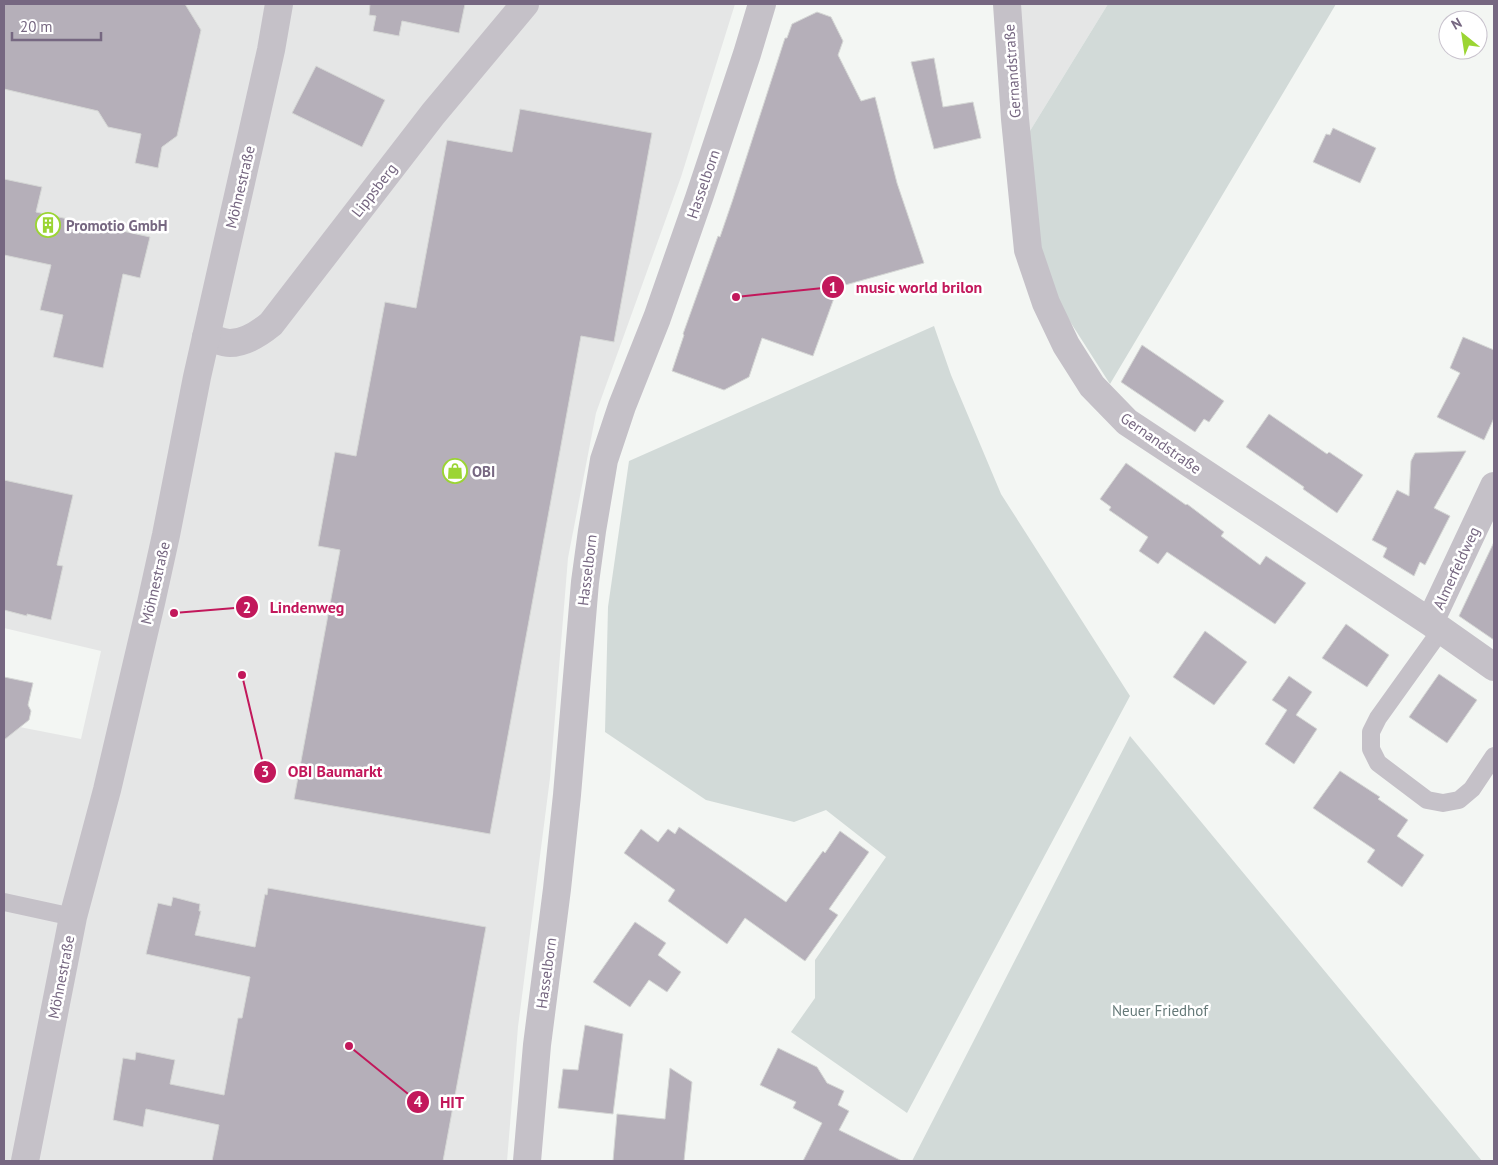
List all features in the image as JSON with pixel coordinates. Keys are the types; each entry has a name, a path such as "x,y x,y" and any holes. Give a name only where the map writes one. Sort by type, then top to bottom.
{"street":[{"name":"Möhnestraße","path":"25,1161 72,917 107,790 151,603 206,337 271,50 279,4"},
{"name":"Lippsberg","path":"206,337 229,343 236,342 253,336 271,324 433,114 525,4"},
{"name":"Hasselborn","path":"527,1161 536,1045 557,889 567,795 585,582 604,460 622,406 657,318 696,207 762,4"},
{"name":"Gernandstraße","path":"1008,4 1015,119 1028,250 1046,302 1062,336 1092,386 1127,422 1436,626 1494,667"},
{"name":"Almerfeldweg","path":"1436,626 1494,486"}],"lane":[{"path":"1436,626 1378,718 1371,732 1371,749 1378,763 1427,800 1443,803 1459,800 1472,789 1494,756"},
{"path":"4,902 72,917"}],"shaded area":[{"path":"4,4 735,4 681,177 596,413 568,558 550,778 518,1027 507,1161 4,1161 4,724 81,739 101,651 4,628"},
{"path":"1015,4 1108,4 1025,139"}],"green space":[{"path":"1108,4 1336,4 1110,384 1044,278 1025,139"},
{"path":"934,326 951,375 1001,494 1130,696 907,1113 791,1032 815,998 815,960 886,857 826,810 794,822 706,800 605,732 608,607 629,461"},
{"name":"Neuer Friedhof","path":"1130,736 1482,1161 912,1161"}],"building":[{"path":"4,4 185,4 201,30 177,136 162,147 158,168 135,163 141,134 108,127 98,111 4,89"},
{"path":"370,4 465,4 459,33 402,21 399,36 373,31 376,16 369,15"},
{"path":"817,12 831,17 843,41 838,55 861,101 875,97 897,183 924,263 838,287 813,356 762,338 749,377 724,390 672,371 683,334 732,202 785,38 787,38 792,24"},
{"path":"934,58 943,107 973,102 981,138 934,149 911,62"},
{"path":"316,66 385,100 362,147 292,113"},
{"name":"OBI","path":"520,109 652,133 614,342 581,336 490,834 294,799 340,550 318,546 335,452 356,456 385,302 416,308 447,140 512,152"},
{"path":"1333,128 1376,148 1360,183 1313,162 1326,134 1330,135"},
{"path":"4,179 42,187 36,212 150,237 140,278 123,274 103,368 53,357 63,315 40,310 51,265 4,255"},
{"path":"1463,337 1494,350 1494,418 1484,440 1437,417 1460,373 1450,368"},
{"path":"1142,345 1224,401 1209,422 1204,419 1195,432 1121,382"},
{"path":"1269,414 1327,454 1329,452 1363,475 1337,513 1303,489 1304,487 1246,447"},
{"path":"1466,451 1434,508 1450,516 1425,565 1420,562 1414,576 1383,557 1387,548 1372,540 1397,490 1409,496 1411,461 1415,453"},
{"path":"1126,463 1187,504 1224,532 1221,536 1260,565 1266,556 1306,583 1275,624 1167,552 1158,564 1139,551 1148,537 1109,510 1111,507 1100,499"},
{"path":"4,480 73,495 57,565 63,566 51,620 4,610"},
{"path":"1494,542 1494,640 1459,616"},
{"path":"1346,624 1389,655 1367,687 1322,658"},
{"path":"1205,631 1247,662 1214,705 1173,677"},
{"path":"1439,674 1477,700 1447,743 1409,717"},
{"path":"1289,676 1312,692 1296,715 1317,729 1294,764 1265,744 1287,710 1272,700"},
{"path":"4,677 33,683 28,705 31,711 29,720 4,740"},
{"path":"1340,771 1380,797 1378,799 1408,820 1397,836 1424,855 1402,887 1367,862 1375,850 1313,808"},
{"path":"679,827 786,902 840,831 869,852 829,909 838,915 805,961 745,918 727,944 668,901 675,890 624,853 641,829 658,842 668,829 675,834"},
{"path":"268,888 486,927 443,1161 212,1161 219,1125 146,1109 143,1127 113,1120 123,1058 135,1060 136,1052 175,1060 170,1084 224,1095 238,1018 242,1018 250,977 146,954 158,903 171,906 173,897 200,904 199,911 201,911 195,935 255,947 265,894 267,895"},
{"path":"635,922 666,943 658,955 681,972 667,992 649,980 630,1007 593,982"},
{"path":"585,1025 623,1034 613,1114 558,1108 563,1069 578,1070"},
{"path":"778,1048 817,1067 827,1083 844,1091 838,1105 849,1111 839,1130 902,1161 803,1161 822,1123 793,1108 796,1102 760,1085"},
{"path":"670,1068 692,1082 684,1161 613,1161 617,1114 665,1119"}],"place":[{"name":"Promotio GmbH","path":"48,225"},
{"name":"music world brilon","path":"736,297"},
{"name":"OBI","path":"455,471"},
{"name":"Lindenweg","path":"174,613"},
{"name":"OBI Baumarkt","path":"242,675"},
{"name":"HIT","path":"349,1046"}]}
